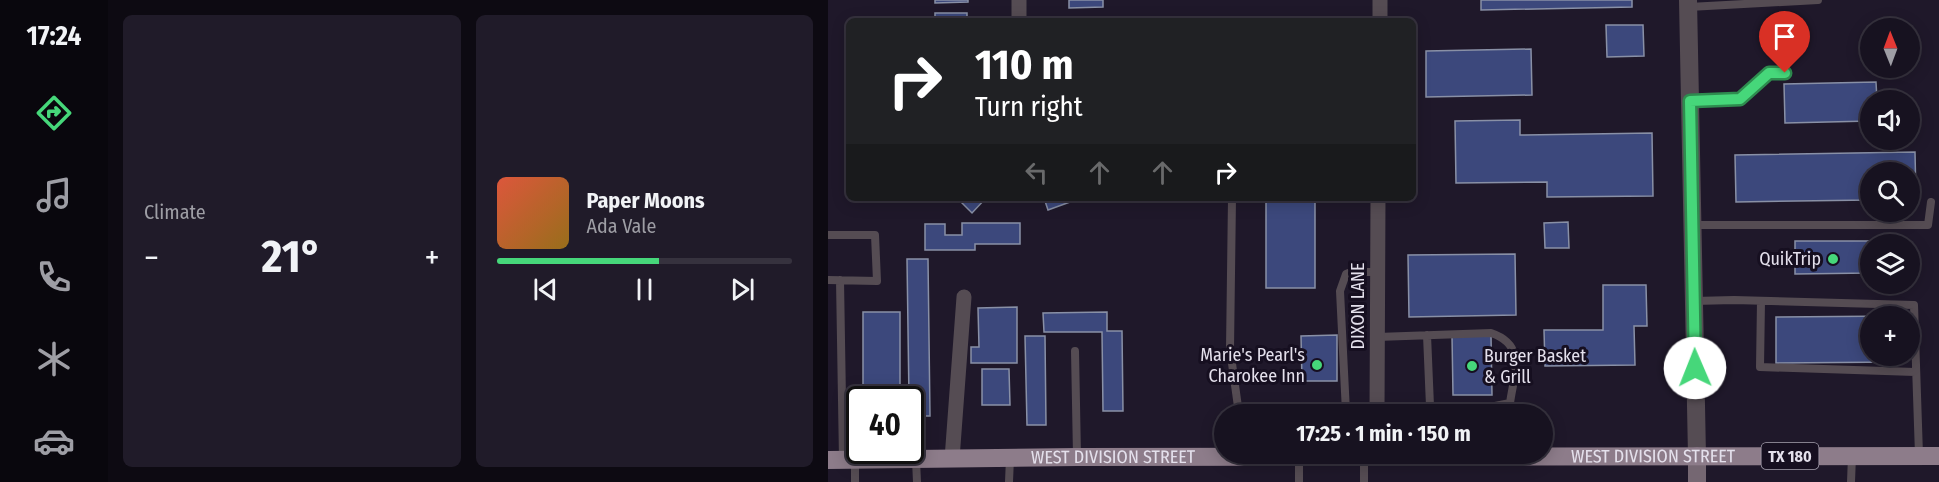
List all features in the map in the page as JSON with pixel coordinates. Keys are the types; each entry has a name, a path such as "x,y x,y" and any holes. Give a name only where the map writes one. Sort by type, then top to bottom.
{"main road":[{"name":"WEST DIVISION STREET","path":"924,459 1214,455"},
{"name":"WEST DIVISION STREET","path":"1553,455 1939,456"},
{"path":"1697,456 1697,482"}],"street":[{"path":"1019,0 1019,18"},
{"path":"1380,0 1380,18"},
{"path":"1688,4 1697,456"},
{"name":"DIXON LANE","path":"1377,404 1378,201"},
{"path":"952,459 964,297"}],"lane":[{"path":"1688,4 1818,0"},
{"path":"1690,101 1740,99 1769,73 1785,73"},
{"path":"1232,201 1230,349 1238,404"},
{"path":"1692,225 1928,225 1931,202"},
{"path":"828,235 875,235 877,281 828,280"},
{"path":"1346,404 1340,291 1346,274 1378,272"},
{"path":"840,280 842,460 855,482"},
{"path":"1694,301 1914,306 1919,456"},
{"path":"1761,301 1760,367 1915,372"},
{"path":"1377,337 1491,333 1503,337 1513,346 1516,368 1510,403 1505,404"},
{"path":"1427,334 1430,404"},
{"path":"1075,351 1077,457"},
{"path":"1851,482 1852,456"},
{"path":"1009,482 1010,458"},
{"path":"915,464 917,482"},
{"path":"1293,464 1299,482"},
{"path":"1363,464 1364,482"}],"building":[{"path":"935,0 968,0 968,2 935,3"},
{"path":"1069,0 1103,0 1103,7 1069,8"},
{"path":"1481,0 1632,0 1632,7 1481,10"},
{"path":"935,13 967,13 967,18 935,18"},
{"path":"1069,17 1106,17 1106,18"},
{"path":"1606,25 1643,25 1644,56 1607,57"},
{"path":"1531,49 1532,95 1426,97 1426,51"},
{"path":"1876,82 1876,90 1860,90 1860,121 1785,123 1784,84"},
{"path":"1520,120 1520,135 1652,133 1653,196 1547,197 1547,182 1456,183 1455,121"},
{"path":"1915,152 1915,162 1860,162 1860,200 1736,202 1735,155"},
{"path":"960,201 983,201 972,213"},
{"path":"1045,201 1073,201 1048,210"},
{"path":"1266,201 1315,201 1315,288 1266,288"},
{"path":"1568,222 1569,248 1545,248 1544,223"},
{"path":"962,223 1020,223 1020,244 975,244 975,250 925,250 925,224 945,224 945,235 962,235"},
{"name":"QuikTrip","path":"1795,241 1860,241 1860,273 1795,274"},
{"path":"1515,254 1516,315 1409,317 1408,255"},
{"path":"907,259 928,259 930,416 924,416 924,386 909,386"},
{"path":"1603,285 1646,285 1647,326 1634,326 1635,365 1545,366 1544,330 1603,330"},
{"path":"1017,307 1017,363 971,363 971,347 979,347 978,308"},
{"path":"863,312 900,312 900,386 863,386"},
{"path":"1107,312 1107,331 1122,331 1123,411 1103,411 1102,332 1044,332 1043,313"},
{"path":"1860,316 1860,362 1776,363 1776,317"},
{"path":"1337,335 1337,381 1302,381 1301,336"},
{"path":"1025,336 1045,336 1046,425 1027,425"},
{"name":"Burger Basket & Grill","path":"1452,336 1491,336 1492,395 1453,395"},
{"path":"982,369 1009,369 1010,405 982,405"}],"place":[{"name":"QuikTrip","path":"1833,259"},
{"name":"Marie's Pearl's Charokee Inn","path":"1317,365"},
{"name":"Burger Basket & Grill","path":"1472,366"}],"route":[{"path":"1695,368 1690,101 1740,99 1769,73 1785,73"}]}
